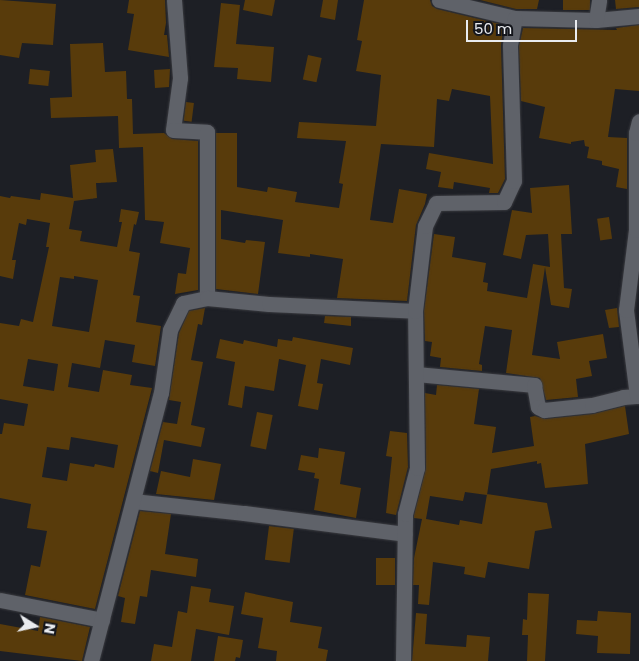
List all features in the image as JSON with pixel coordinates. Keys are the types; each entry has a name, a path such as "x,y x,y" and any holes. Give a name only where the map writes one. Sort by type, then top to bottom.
{"street":[{"path":"174,0 180,78 172,130 207,132 207,298"},
{"path":"438,0 463,4 515,18 596,20 639,16"},
{"path":"596,20 600,0"},
{"path":"403,661 405,514 417,468 415,311 425,226 436,203 504,202 514,182 510,45 515,18"},
{"path":"416,374 534,385 538,407 544,410 592,405 638,396 626,310 636,230 636,133 639,122"},
{"path":"91,661 161,393 170,330 183,303 207,298 268,304 415,311"},
{"path":"133,501 405,534"},
{"path":"0,600 102,620"}],"building":[{"path":"0,0 56,4 53,45 22,43 19,58 0,55"},
{"path":"129,0 165,0 166,23 164,35 167,35 169,57 128,50 134,14 127,13"},
{"path":"245,0 275,0 272,16 243,10"},
{"path":"323,0 338,0 335,20 320,17"},
{"path":"364,0 430,0 432,6 437,9 504,25 501,45 505,179 498,193 489,193 490,188 454,182 453,189 438,187 441,172 426,169 429,153 493,164 490,96 452,89 449,101 437,99 434,147 381,144 370,220 393,223 399,189 427,194 416,225 407,301 337,298 343,259 310,254 310,257 278,253 283,220 221,210 221,239 245,243 246,240 265,242 258,294 216,289 216,133 237,133 237,187 267,192 268,187 297,192 295,202 339,208 343,184 339,183 346,141 297,138 299,122 376,126 381,75 356,71 362,41 357,40"},
{"path":"480,0 539,0 537,9 516,9"},
{"path":"563,0 590,0 590,10 563,10"},
{"path":"615,0 639,0 639,7 616,9"},
{"path":"221,3 240,5 236,44 274,47 271,82 237,79 238,68 214,67"},
{"path":"639,25 639,91 615,89 608,137 627,138 627,189 616,187 619,169 602,165 602,161 587,158 589,147 585,146 584,140 571,142 571,144 539,138 545,107 521,101 519,46 523,28 617,30 616,28"},
{"path":"103,43 105,72 126,71 127,99 132,99 133,134 164,133 172,139 198,141 198,290 175,294 178,273 186,274 190,248 160,243 164,222 145,220 143,147 119,148 118,116 51,118 50,98 72,97 70,44"},
{"path":"308,55 322,58 316,82 303,79"},
{"path":"30,69 50,71 48,86 28,84"},
{"path":"170,69 169,87 155,88 154,70"},
{"path":"186,102 194,103 192,122 184,121"},
{"path":"113,149 117,182 96,183 97,198 74,201 69,229 82,231 80,241 117,247 122,222 119,222 121,209 139,212 136,225 134,224 129,251 140,253 133,295 140,296 136,322 161,326 155,366 132,362 135,345 105,340 100,368 72,363 68,387 99,392 103,370 132,375 130,385 152,388 95,609 25,595 31,565 40,567 47,531 27,528 31,504 0,498 0,434 2,434 4,423 24,426 28,404 0,399 0,323 19,326 21,319 33,322 49,247 46,247 50,223 27,219 26,225 19,223 12,260 16,260 13,279 0,276 0,196 40,200 41,193 73,198 70,165 96,162 95,150","holes":["74,276 98,280 89,332 52,326 60,277 74,279","28,359 58,364 54,391 23,386","71,437 118,445 114,468 95,464 94,467 70,463 67,481 42,477 47,447 69,450"]},
{"path":"569,185 572,234 561,234 564,288 572,289 569,308 551,305 545,267 532,355 560,359 557,342 603,334 607,358 589,361 592,376 576,379 578,397 546,400 540,378 506,373 512,330 485,326 479,364 482,365 482,371 440,367 441,358 430,356 432,342 425,341 424,311 434,234 455,237 452,257 486,263 483,282 488,283 487,291 527,298 533,264 550,267 548,234 526,235 521,259 503,255 512,210 532,213 530,188"},
{"path":"609,217 612,239 600,240 597,219"},
{"path":"205,308 202,325 198,324 191,360 203,362 191,425 205,428 201,447 164,440 158,473 150,471 163,422 177,424 181,402 169,400 179,333 189,311"},
{"path":"617,308 619,327 609,328 605,310"},
{"path":"325,316 351,317 351,326 324,323"},
{"path":"293,337 353,348 350,365 321,359 317,383 323,384 318,410 298,406 306,365 279,359 274,391 245,386 242,408 228,405 235,362 216,358 220,339 243,344 244,340 277,347 278,339 292,341"},
{"path":"437,385 479,389 474,424 496,427 492,453 534,446 530,417 535,416 545,419 593,414 625,406 629,434 585,444 588,484 545,488 541,463 537,464 537,461 491,469 487,494 547,503 552,528 535,531 529,569 488,562 485,578 464,574 465,567 433,562 429,605 418,604 419,585 413,585 414,558 422,519 414,518 414,515 426,468 425,393 436,395","holes":["465,492 487,495 482,524 460,520 459,525 426,519 430,496 463,501"]},
{"path":"257,412 273,415 266,449 250,446"},
{"path":"390,431 407,433 408,467 396,515 386,513 392,457 386,456"},
{"path":"319,448 345,452 340,484 361,488 356,518 314,510 319,479 314,478 315,473 298,470 301,455 318,458"},
{"path":"193,459 221,464 214,500 156,494 161,471 190,477"},
{"path":"140,511 171,514 165,554 198,559 196,577 151,570 147,597 140,596 135,624 121,622 125,598 118,596"},
{"path":"269,526 294,529 290,563 265,560"},
{"path":"376,558 395,558 395,585 376,585"},
{"path":"191,586 211,589 209,602 234,606 229,635 196,629 191,661 151,661 154,644 172,647 178,611 187,613"},
{"path":"245,592 293,602 290,622 322,627 318,648 328,650 326,661 276,661 277,651 258,648 263,618 241,614"},
{"path":"528,593 549,594 545,661 527,661 528,635 522,635 523,619 527,620"},
{"path":"598,611 631,613 630,654 597,653 598,636 576,634 577,620 597,621"},
{"path":"416,613 427,614 425,644 466,647 467,635 490,637 488,661 412,661"},
{"path":"40,617 90,627 82,661 0,651 0,624 38,631"},
{"path":"218,636 243,640 240,658 236,657 235,661 214,661"}]}
